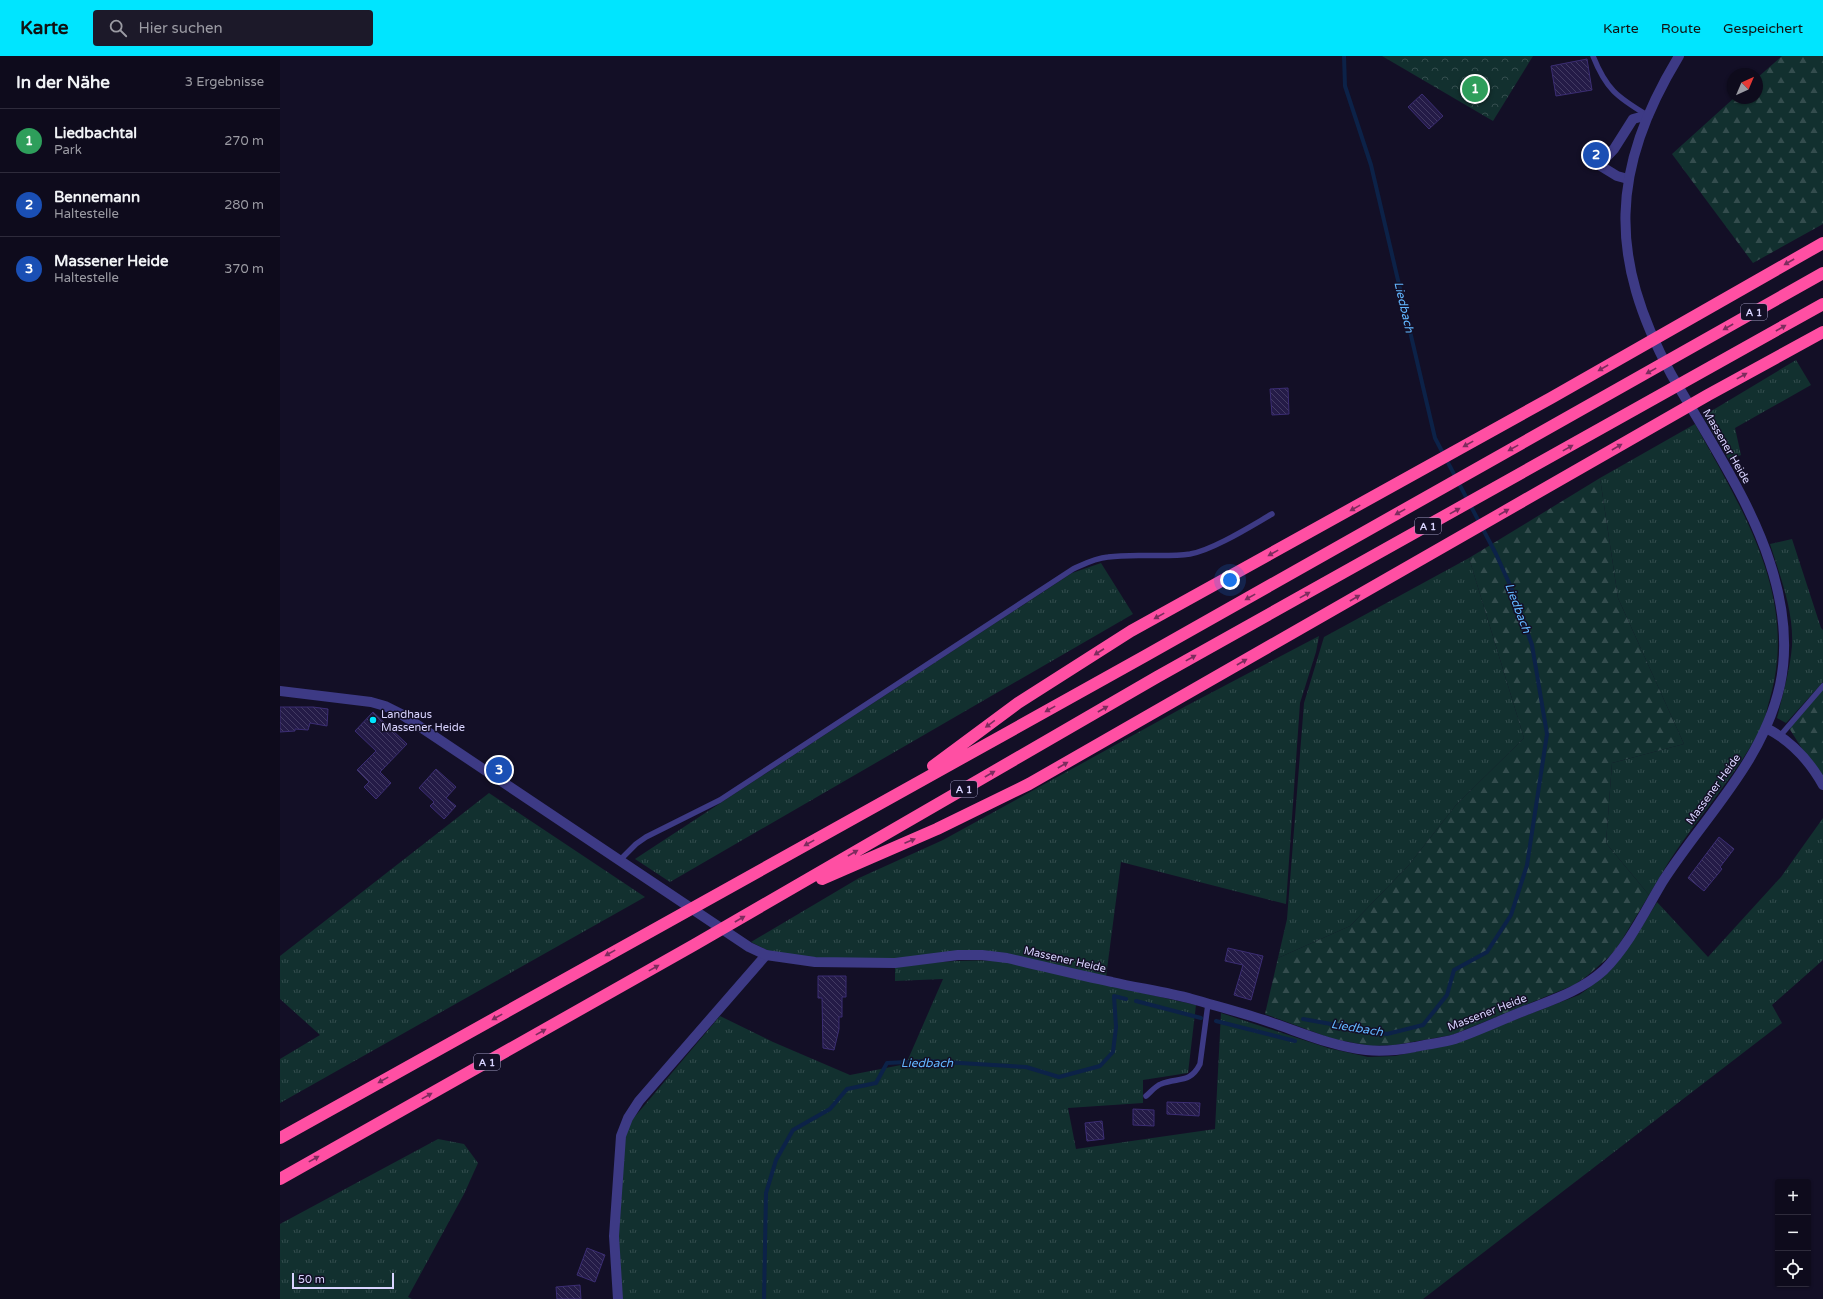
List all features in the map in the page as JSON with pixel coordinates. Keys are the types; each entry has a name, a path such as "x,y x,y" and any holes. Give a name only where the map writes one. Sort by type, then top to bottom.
{"highway":[{"path":"892,797 1018,703 1131,631 1335,519 1823,243"},
{"name":"A 1","path":"280,1138 1145,656 1823,273"},
{"name":"A 1","path":"280,1178 694,945 1157,677 1823,304"},
{"path":"771,900 938,829 1029,784 1708,395 1823,332"}],"street":[{"name":"Massener Heide","path":"280,691 370,702 385,706 401,714 749,947 766,955 815,962 895,963 958,955 1007,958 1208,1004 1261,1019 1330,1044 1369,1051 1395,1050 1453,1039 1576,990 1603,970 1624,946 1680,855 1750,760 1766,728 1778,692 1784,660 1784,623 1780,592 1765,547 1752,516 1670,371 1642,310 1629,261 1625,205 1628,179 1635,151 1648,115 1679,56"},
{"path":"1628,179 1617,176 1599,165 1614,149 1633,119 1648,115"},
{"path":"1766,728 1798,749 1808,761 1823,785"},
{"path":"618,1299 614,1236 621,1136 628,1118 639,1101 766,955"}],"lane":[{"path":"1593,56 1604,80 1614,92 1627,103 1648,115"},
{"path":"619,861 636,844 646,837 720,800 1073,568 1093,560 1108,557 1192,554 1214,545 1272,514"},
{"path":"1780,736 1823,686"},
{"path":"1146,1096 1160,1084 1187,1078 1196,1073 1200,1064 1208,1004"}],"green space":[{"path":"1382,56 1533,56 1493,121"},
{"path":"1782,56 1823,56 1823,224 1753,263 1672,154 1727,104 1763,104 1763,73"},
{"path":"1796,360 1811,385 1735,428 1741,455 1729,460 1703,416"},
{"path":"1695,424 1731,488 1761,555 1771,589 1777,625 1777,661 1765,719 1760,730 1731,776 1672,856 1649,895 1606,843 1612,763 1684,744 1618,598 1600,478"},
{"path":"1600,478 1618,598 1684,744 1612,763 1606,843 1649,895 1620,943 1610,956 1574,985 1452,1035 1395,1045 1371,1046 1333,1039 1265,1014 1278,958 1350,926 1408,866 1456,805 1524,738 1469,558"},
{"path":"1792,539 1821,628 1823,630 1823,682 1786,723 1777,718 1790,664 1792,646 1791,620 1786,594 1770,544"},
{"path":"1469,558 1524,738 1456,805 1408,866 1350,926 1278,958 1287,919 1304,703 1324,637"},
{"path":"1101,563 1133,614 670,882 635,859 1072,573"},
{"path":"1319,636 1316,652 1300,703 1286,904 1121,862 1106,977 1009,954 896,958 815,958 769,951 751,942 859,878 943,840 1186,706"},
{"path":"1823,688 1823,782 1789,728"},
{"path":"489,793 645,897 280,1103 280,1059 320,1035 280,999 280,956"},
{"path":"1823,818 1823,960 1772,1005 1782,1023 1423,1299 621,1299 617,1236 622,1137 632,1120 720,1016 773,1042 850,1075 906,1064 943,979 895,981 895,967 963,961 1005,962 1196,1005 1188,1073 1143,1080 1143,1103 1068,1108 1076,1149 1215,1129 1221,1013 1328,1048 1368,1057 1395,1056 1455,1043 1579,995 1605,975 1615,964 1624,953 1657,902 1708,957 1781,877"},
{"path":"438,1139 464,1144 478,1163 464,1194 408,1297 412,1299 280,1299 280,1224"}],"building":[{"path":"1587,59 1592,90 1556,96 1551,66"},
{"path":"1422,94 1443,116 1429,129 1408,107"},
{"path":"1288,388 1289,414 1272,415 1270,389"},
{"path":"280,707 313,707 328,709 327,726 310,723 308,730 295,729 295,731 280,732"},
{"path":"373,712 407,744 380,772 391,783 376,799 364,787 369,782 357,770 376,751 355,731"},
{"path":"436,769 456,787 446,798 456,806 444,819 430,806 434,802 419,788"},
{"path":"1719,837 1734,849 1720,867 1722,869 1704,891 1688,878"},
{"path":"1228,948 1263,956 1251,1000 1234,995 1243,965 1225,961"},
{"path":"818,976 846,976 846,997 842,997 842,1017 839,1017 839,1029 834,1050 823,1048 822,998 818,998"},
{"path":"1167,1102 1200,1103 1199,1116 1167,1114"},
{"path":"1133,1109 1154,1110 1154,1126 1133,1125"},
{"path":"1102,1121 1104,1139 1087,1141 1085,1123"},
{"path":"587,1248 605,1255 595,1282 577,1275"},
{"path":"580,1285 581,1299 557,1299 556,1287"}],"waterway":[{"name":"Liedbach","path":"1303,1019 1387,1034 1423,1025 1447,995 1454,970 1487,952 1511,915 1527,865 1547,734 1532,645 1514,594 1496,554 1435,438 1371,165 1345,86 1344,56"},
{"name":"Liedbach","path":"764,1299 766,1193 776,1160 793,1130 830,1109 847,1089 876,1083 887,1063 927,1061 1026,1067 1059,1077 1100,1066 1113,1052 1116,1027 1114,996 1126,999"},
{"name":"Liedbach","path":"1136,1001 1201,1018"},
{"name":"Liedbach","path":"1216,1021 1295,1041"}],"place":[{"name":"Liedbachtal","path":"1475,89"},
{"name":"Bennemann","path":"1596,155"},
{"name":"Landhaus Massener Heide","path":"373,720"},
{"name":"Massener Heide","path":"499,770"}]}
